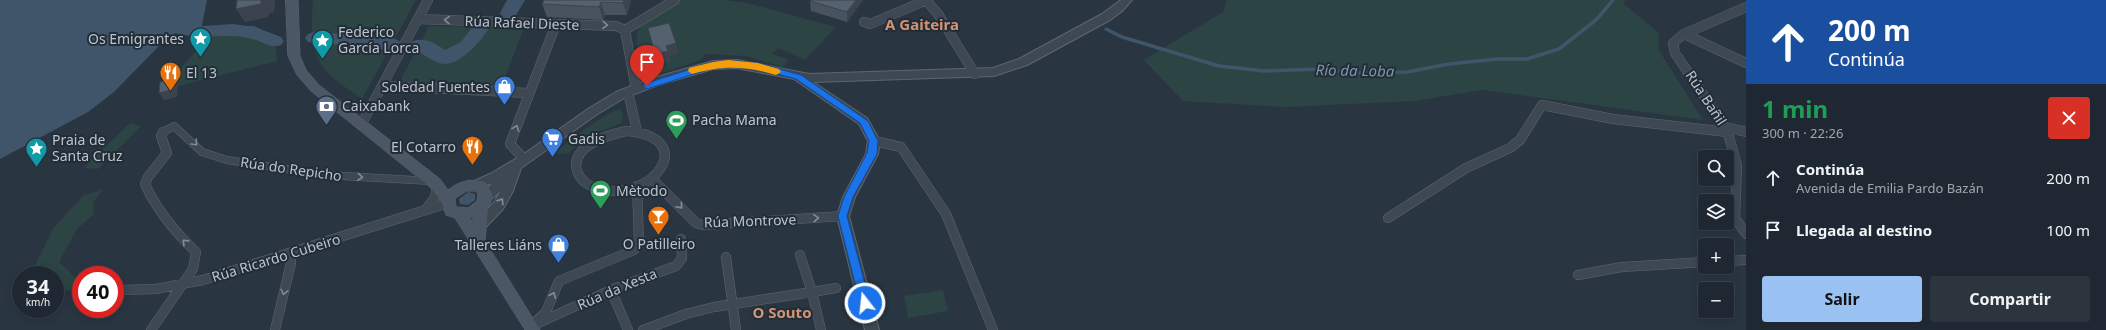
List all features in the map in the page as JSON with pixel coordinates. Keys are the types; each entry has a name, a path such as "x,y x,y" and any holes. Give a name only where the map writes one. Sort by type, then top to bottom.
{"main road":[{"path":"292,0 294,56 301,72 315,88 434,183 448,201 451,211 460,214 472,212 484,201"},
{"path":"434,183 458,188 476,185 484,190 484,201 479,226 478,241"},
{"path":"448,201 458,188"},
{"path":"460,214 532,328"}],"street":[{"path":"361,125 428,0"},
{"path":"637,131 625,30 675,0"},
{"path":"864,22 870,24 926,0 938,14 975,74"},
{"path":"484,201 514,169 610,101 632,91 701,68 728,63 758,66 798,77 938,76 994,72 1023,62 1106,17 1117,10 1126,0"},
{"path":"1684,34 1746,7"},
{"name":"Rúa Rafael Dieste","path":"418,19 616,26 625,30"},
{"path":"526,160 510,144 556,24"},
{"path":"1684,34 1746,63"},
{"name":"Rúa Bañil","path":"1684,34 1673,44 1675,53 1726,130 1737,165 1735,218 1746,234"},
{"path":"798,77 863,121 874,141 872,154 849,197 843,216 850,249 872,330"},
{"path":"383,86 529,93"},
{"path":"1388,218 1466,168 1510,148 1520,140 1542,105 1613,119 1746,132"},
{"name":"Rúa do Repicho","path":"163,132 174,126 188,136 205,153 234,161 297,171 434,183"},
{"path":"637,131 647,133 657,140 664,149 665,159 663,164 652,179 624,190 606,191 588,185 579,177 576,164 590,143 613,133 637,131"},
{"path":"150,330 193,269 196,252 174,232 148,192 145,184 148,177 167,153 161,136 163,132"},
{"path":"874,141 901,147 946,214 993,330"},
{"path":"476,185 514,169"},
{"path":"479,226 499,205 507,191 514,169"},
{"name":"Rúa Montrove","path":"652,179 676,201 696,223 703,225 843,216"},
{"path":"427,208 434,199 434,183"},
{"path":"532,328 546,312 559,281 634,250 637,246 639,242 636,186"},
{"name":"Rúa Ricardo Cubeiro","path":"124,290 149,290 182,286 291,254 448,201"},
{"name":"Rúa da Xesta","path":"532,328 612,290 681,264 683,259 681,239"},
{"path":"275,330 291,263 291,254"},
{"path":"800,255 812,292 821,330"},
{"path":"726,257 736,330"},
{"path":"1734,261 1746,260"},
{"path":"1578,275 1622,267 1698,262"},
{"path":"643,330 686,314 714,307 836,288"},
{"path":"612,290 628,330"}],"green space":[{"path":"313,0 416,0 362,99 332,77 322,66 318,58 312,29"},
{"path":"680,0 725,0 747,3 836,27 805,60 778,48 773,54 789,60 783,67 745,56 705,54 701,60 641,80 637,50 637,34 639,27 649,16"},
{"path":"1227,0 1626,0 1623,3 1659,33 1658,49 1703,120 1483,90 1414,101 1286,107 1183,101 1144,60 1223,12"},
{"path":"429,26 524,28 501,88 399,83"},
{"path":"224,32 275,41 277,61 163,90 164,86 210,36"},
{"path":"619,109 623,112 622,123 587,136 569,153 559,154 557,152 561,147 586,128"},
{"path":"130,123 141,126 98,169 85,168 88,163"},
{"path":"103,189 93,203 94,214 77,229 59,262 63,266 34,266 54,227 83,196"},
{"path":"64,267 72,274 72,287 69,291 64,291"},
{"path":"943,290 948,311 908,318 904,296"}],"water":[{"path":"0,0 207,0 201,30 181,29 159,46 114,92 88,112 0,159"},
{"path":"254,26 274,37 275,41 224,32 229,27"},
{"path":"468,192 475,194 475,200 468,205 460,204 459,199"}],"building":[{"path":"237,0 261,0 261,4 236,9"},
{"path":"544,0 624,0 623,3 601,2 599,7 542,4"},
{"path":"856,0 847,12 810,1"},
{"path":"669,23 676,43 666,46 668,51 655,54 648,28"},
{"path":"172,79 171,90 159,93 160,82"}],"waterway":[{"name":"Río da Loba","path":"509,13 516,0"},
{"name":"Río da Loba","path":"1106,29 1122,37 1219,66 1264,71 1324,69 1355,73 1407,72 1449,64 1497,59 1527,59 1559,49 1596,20 1613,0"},
{"name":"Río da Loba","path":"181,29 203,32 233,30 255,33 275,41"},
{"name":"Río da Loba","path":"419,45 431,49 438,55 445,58 467,46 479,30"},
{"name":"Río da Loba","path":"314,38 392,44"}],"slow traffic":[{"path":"692,71 713,65 728,63 758,66 776,72"}],"place":[{"name":"Os Emigrantes","path":"200,58"},
{"name":"Federico García Lorca","path":"322,60"},
{"name":"El 13","path":"171,92"},
{"name":"Soledad Fuentes","path":"505,106"},
{"name":"Caixabank","path":"326,126"},
{"name":"Pacha Mama","path":"677,140"},
{"name":"Gadis","path":"553,158"},
{"name":"El Cotarro","path":"472,166"},
{"name":"Praia de Santa Cruz","path":"36,168"},
{"name":"Mètodo","path":"600,210"},
{"name":"O Patilleiro","path":"659,236"},
{"name":"Talleres Liáns","path":"558,264"}],"district":[{"name":"A Gaiteira","path":"922,25"},
{"name":"O Souto","path":"782,313"}],"route":[{"path":"647,86 713,65 728,63 758,66 798,77 863,121 874,141 872,154 849,197 843,216 850,249 865,303"}]}
